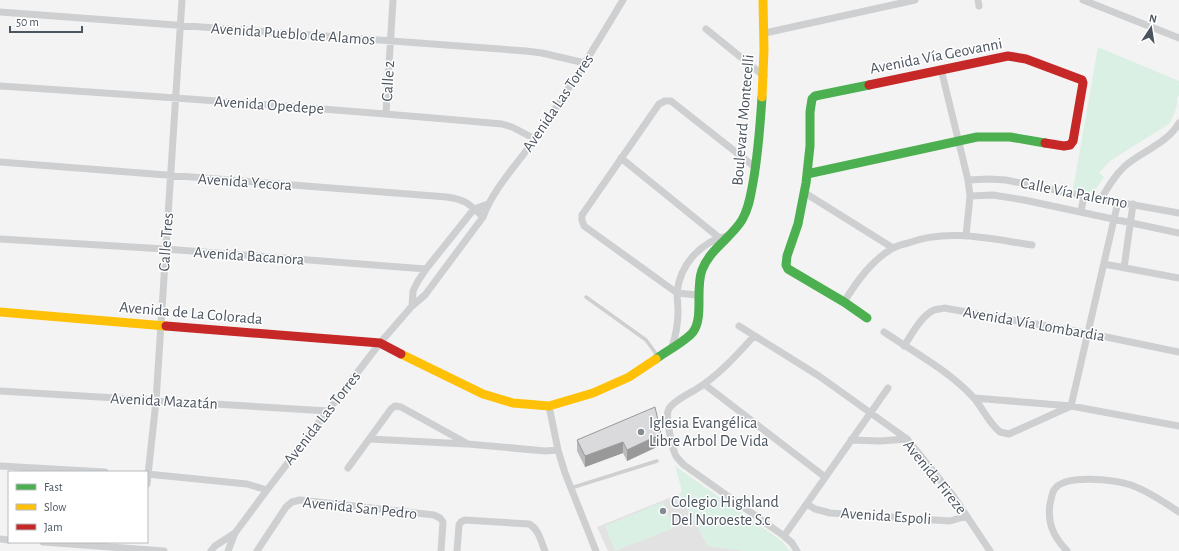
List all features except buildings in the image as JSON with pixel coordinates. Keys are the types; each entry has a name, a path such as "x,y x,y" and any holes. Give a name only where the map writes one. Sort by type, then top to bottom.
{"street":[{"name":"Calle Tres","path":"148,474 156,401 165,249 177,98 182,0"},
{"name":"Calle 2","path":"386,113 393,0"},
{"name":"Avenida Las Torres","path":"228,551 235,533 267,490 380,343 412,306 425,295 483,217 488,204 535,139 585,63 623,0"},
{"name":"Boulevard Montecelli","path":"549,406 593,393 629,377 672,347 687,339 697,326 699,309 697,295 701,270 714,249 723,238 736,227 747,212 756,168 764,76 764,0"},
{"path":"765,33 915,0"},
{"path":"1083,0 1179,38"},
{"name":"Avenida Pueblo de Alamos","path":"0,12 542,53 585,63"},
{"path":"706,29 764,76"},
{"name":"Avenida Vía Geovanni","path":"807,174 811,104 812,99 819,95 1008,56 1026,59 1082,80 1083,83 1073,141 1070,145 1064,146 1008,136 992,135 958,141"},
{"path":"941,69 968,180 970,196 966,236"},
{"name":"Avenida Opedepe","path":"0,86 386,113 502,124 512,126 535,139"},
{"path":"697,295 677,293 584,226 582,215 659,104 665,101 671,101 756,168"},
{"path":"1101,199 1111,181 1125,166 1167,137 1179,123"},
{"path":"867,318 844,302 788,269 786,265 786,259 794,238 805,194 807,174 958,141"},
{"path":"621,158 723,238"},
{"name":"Avenida Yecora","path":"0,162 447,197 468,202 483,217"},
{"name":"Calle Vía Palermo","path":"968,180 1006,180 1179,213"},
{"path":"805,194 894,248"},
{"name":"Calle Vía Palermo","path":"970,196 993,195 1081,211 1179,233"},
{"path":"1081,211 1084,196"},
{"path":"1071,406 1118,202"},
{"path":"412,306 413,291 426,269 474,209 488,204"},
{"path":"1124,268 1133,204"},
{"path":"844,302 857,281 868,268 894,248 931,236 966,236 1032,245"},
{"name":"Boulevard Montecelli","path":"672,347 678,318 677,293 680,278 686,265 696,253 708,244 723,238"},
{"name":"Avenida Bacanora","path":"0,239 165,249 426,269"},
{"path":"1104,264 1179,278"},
{"name":"Avenida Vía Lombardia","path":"904,346 919,323 928,314 934,310 944,308 1179,352"},
{"name":"Avenida de La Colorada","path":"0,312 380,343"},
{"name":"Avenida Fireze","path":"739,326 791,357 907,439 967,516 990,551"},
{"path":"884,332 945,373 974,398 996,429 1000,432 1009,434 1071,406"},
{"path":"754,336 726,366 704,384 673,404 668,410 672,447 677,457 684,465 784,536 792,543 797,551"},
{"path":"380,343 483,394 514,403 549,406 558,450 570,488 596,551"},
{"path":"704,384 826,477"},
{"path":"784,536 888,388"},
{"name":"Avenida Mazatán","path":"0,392 328,411"},
{"path":"974,398 1071,406 1179,426"},
{"path":"348,468 391,409 395,406 401,407 468,444"},
{"path":"370,439 468,444 545,451 558,450"},
{"path":"851,440 880,441 907,439"},
{"path":"0,466 88,471"},
{"path":"148,474 247,484 267,490"},
{"path":"1067,551 1051,529 1049,517 1050,503 1055,489 1065,482 1078,480 1115,481 1146,492 1179,512"},
{"name":"Avenida San Pedro","path":"257,551 286,507 292,502 300,500 434,515 440,518 443,522 441,551"},
{"name":"Avenida Espoli","path":"807,504 815,509 830,513 950,520 967,516"},
{"path":"457,551 459,526 461,522 465,520 529,524 537,531 545,551"},
{"name":"Avenida Las Torres","path":"211,551 215,546 235,533"},
{"path":"62,543 140,547 164,551"}],"lane":[{"path":"586,296 646,340 659,357"},
{"path":"570,488 657,461"}],"shaded area":[{"name":"Colegio Highland Del Noroeste S.c","path":"679,494 708,546 747,551 608,551 597,527"}],"green space":[{"path":"1098,47 1179,81 1179,96 1177,97 1175,112 1169,124 1110,161 1099,173 1104,177 1093,193 1073,189"},
{"path":"675,466 782,541 790,551 747,551 708,546 679,494 682,491"},
{"path":"663,502 674,528 615,551 605,526"}],"traffic: fast":[{"path":"867,318 844,302 788,269 786,265 787,256 798,224 806,183 810,146 810,112 812,99 815,96 869,85"},
{"path":"656,359 681,343 693,332 698,319 699,286 702,270 710,256 742,220 746,212 756,165 762,97"},
{"path":"807,174 977,137 1010,137 1045,143"}],"traffic: slow":[{"path":"762,97 764,50 763,0"},
{"path":"0,312 166,326"},
{"path":"401,354 483,394 513,403 549,406 593,393 629,377 656,359"}],"traffic: jam":[{"path":"869,85 1008,56 1026,59 1082,80 1083,83 1073,141 1070,145 1064,146 1045,143"},
{"path":"166,326 380,343 401,354"}],"place":[{"name":"Iglesia Evangélica Libre Arbol De Vida","path":"641,432"},
{"name":"Colegio Highland Del Noroeste S.c","path":"663,511"}]}
